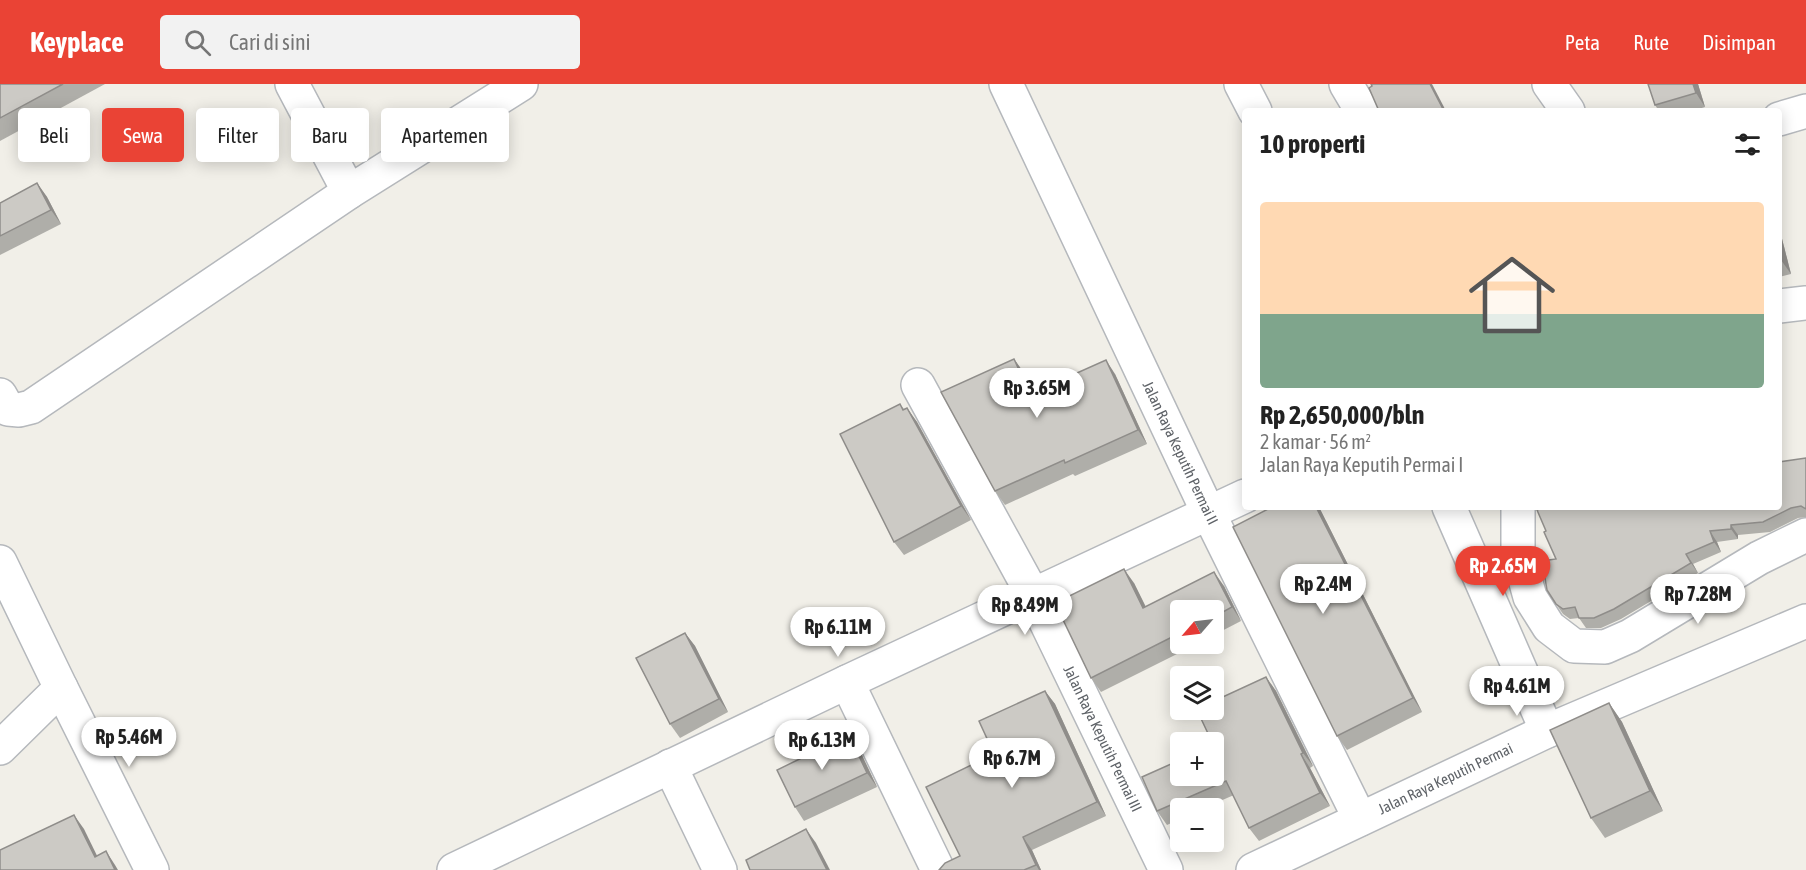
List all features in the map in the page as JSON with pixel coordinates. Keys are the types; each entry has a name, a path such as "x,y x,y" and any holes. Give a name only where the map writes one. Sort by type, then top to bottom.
{"street":[{"path":"292,84 349,192"},
{"path":"0,394 8,409 19,410 31,407 349,192 521,84"},
{"name":"Jalan Raya Keputih Permai II","path":"1006,84 1208,512 1360,819"},
{"path":"1241,84 1253,108"},
{"path":"1346,84 1360,108"},
{"path":"1548,84 1566,108"},
{"path":"1782,118 1806,111"},
{"path":"1782,306 1806,303"},
{"name":"Jalan Raya Keputih Permai III","path":"918,385 1033,595 1166,870"},
{"path":"464,868 670,766 1242,497"},
{"path":"1450,510 1547,731"},
{"path":"1518,510 1518,554 1530,597 1549,627 1574,646 1605,647 1630,636 1759,558 1806,535"},
{"path":"0,562 152,870"},
{"name":"Jalan Raya Keputih Permai","path":"1253,870 1547,731 1806,621"},
{"path":"847,682 938,870"},
{"path":"0,748 61,688"},
{"path":"670,766 720,870"}],"building":[{"path":"0,84 63,84 18,108 0,118"},
{"path":"1371,84 1430,84 1442,108 1378,108 1369,88"},
{"path":"1648,84 1693,84 1696,93 1655,105"},
{"path":"37,183 51,210 0,236 0,203"},
{"path":"1014,359 1030,394 1106,360 1138,430 995,491 941,392"},
{"path":"900,404 903,410 907,408 961,506 894,542 840,434"},
{"path":"1806,458 1806,509 1801,506 1791,508 1763,522 1731,525 1731,529 1710,531 1714,542 1686,554 1691,563 1614,609 1594,618 1579,618 1575,607 1563,609 1556,604 1547,590 1542,561 1556,559 1537,510 1782,510 1782,462"},
{"path":"1266,510 1318,510 1413,698 1337,736 1233,527"},
{"path":"1124,569 1143,608 1214,572 1232,607 1224,611 1224,600 1170,600 1170,638 1091,678 1055,603"},
{"path":"685,633 719,699 670,724 636,658"},
{"path":"1266,677 1320,793 1249,828 1226,781 1224,782 1224,732 1207,732 1202,720 1224,720 1224,696"},
{"path":"1045,691 1097,802 1023,837 1036,865 1024,870 939,870 945,863 960,856 926,787 994,754 979,721"},
{"path":"1609,703 1650,791 1591,818 1550,730"},
{"path":"849,735 867,773 795,807 777,770"},
{"path":"1170,764 1170,786 1214,786 1187,798 1170,798 1170,805 1157,811 1142,777"},
{"path":"74,815 95,857 106,851 115,870 0,870 0,850"},
{"path":"806,829 827,870 750,870 746,860"}]}
